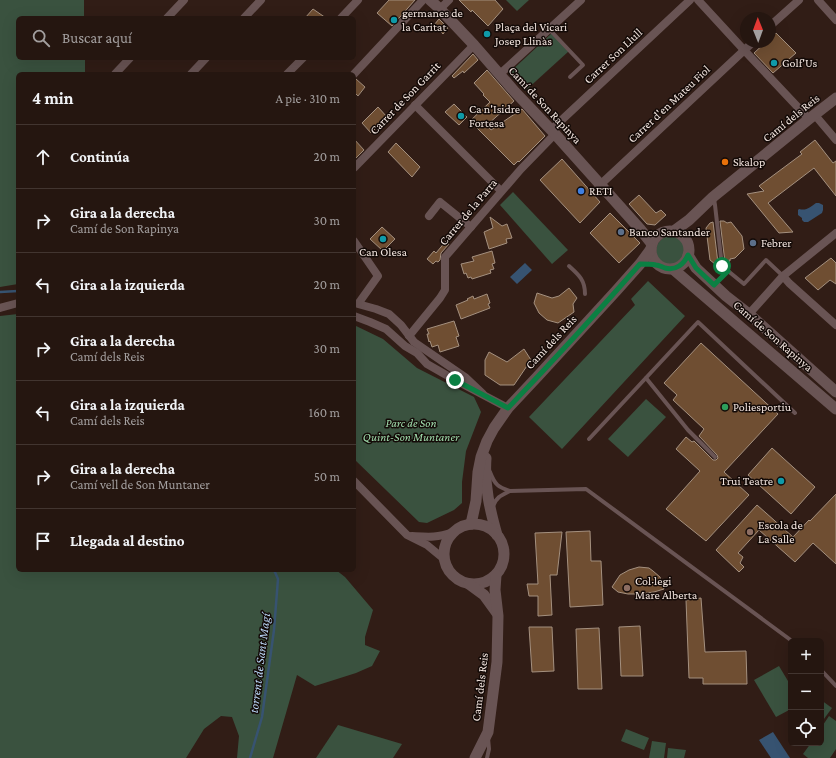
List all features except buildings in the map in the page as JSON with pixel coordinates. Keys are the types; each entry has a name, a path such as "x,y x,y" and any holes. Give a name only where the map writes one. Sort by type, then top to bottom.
{"street":[{"path":"169,16 184,0"},
{"path":"246,16 261,0"},
{"path":"343,16 358,0"},
{"path":"356,72 423,0"},
{"name":"Camí de Son Rapinya","path":"430,0 474,45 601,184 640,229 651,246"},
{"path":"440,9 449,0"},
{"path":"500,74 581,0"},
{"name":"Carrer Son Llull","path":"553,132 690,0"},
{"path":"698,0 744,50 836,140"},
{"path":"776,21 799,0"},
{"path":"818,0 836,20"},
{"name":"Carrer de Son Garrit","path":"356,166 474,45"},
{"name":"Carrer d'en Mateu Fiol","path":"601,184 746,48"},
{"path":"117,72 128,60"},
{"path":"193,72 204,60"},
{"path":"289,72 300,60"},
{"name":"Camí dels Reis","path":"674,231 689,220 713,197 836,98"},
{"path":"415,105 501,191"},
{"name":"Carrer de la Parra","path":"409,336 445,290 445,257 553,132"},
{"path":"428,216 440,202 471,226"},
{"path":"686,239 674,231 661,233 654,239 651,246 651,254 654,260 658,265 668,269 673,269 683,264 689,250 686,239 689,220"},
{"path":"640,229 661,233"},
{"path":"749,314 783,276 836,233"},
{"path":"356,244 378,276 358,304 389,314 401,325 414,342 466,377 483,394"},
{"name":"Camí dels Reis","path":"471,524 476,501 478,472 481,457 494,428 508,408 640,264 651,246"},
{"name":"Camí de Son Rapinya","path":"688,255 696,268 714,285 749,314 836,392"},
{"path":"640,264 658,265"},
{"name":"Camí de Son Rapinya","path":"673,269 836,409"},
{"path":"783,276 788,283 836,324"},
{"path":"0,308 16,304"},
{"path":"356,317 386,330 405,346 417,353 427,364 508,408"},
{"name":"Camí dels Reis","path":"487,441 487,491 491,513 498,536"},
{"path":"356,483 407,535 427,545 444,559"},
{"path":"407,535 430,537 441,536 471,524 481,525 490,529 498,536 502,546 504,556 501,566 496,575 487,581 478,584 469,584"},
{"path":"453,532 447,540 444,549 446,568 452,576 469,584 484,595 498,616"},
{"name":"Camí dels Reis","path":"475,758 488,732 497,662 498,616 495,590 496,575"}],"lane":[{"path":"549,30 583,65 570,77"},
{"path":"713,197 722,266 744,284 766,260 783,276"},
{"path":"569,266 583,281 585,294"},
{"path":"714,285 728,271"},
{"path":"589,439 698,322 795,413"},
{"path":"646,378 688,430 715,457"},
{"path":"486,461 492,477 498,487 510,491 586,490 788,638"},
{"path":"491,513 495,502 500,496 510,491"},
{"path":"824,673 836,686"},
{"path":"487,758 489,749 488,732"}],"green space":[{"path":"0,0 84,0 84,16 16,16 16,60 85,60 85,72 16,72 16,284 0,287"},
{"path":"506,0 529,0 517,11"},
{"path":"552,33 569,51 525,91 509,73"},
{"path":"513,192 568,250 552,264 500,205"},
{"path":"671,236 682,240 686,251 682,262 671,266 660,262 656,251 660,240"},
{"path":"648,281 685,316 562,449 529,417 635,305 631,299"},
{"path":"16,314 16,572 339,572 345,577 373,610 365,637 365,645 380,651 372,666 356,673 315,686 297,675 273,758 237,758 239,736 232,717 221,716 204,729 186,758 0,758 0,316"},
{"name":"Parc de Son Quint-Son Muntaner","path":"356,326 383,339 417,368 474,397 481,412 466,451 462,482 462,503 454,510 427,523 419,522 356,461"},
{"path":"646,399 666,417 628,457 608,439"},
{"path":"779,666 788,681 788,711 776,717 754,680"},
{"path":"824,702 832,708 824,719"},
{"path":"829,716 836,721 836,749 830,758 808,758 803,754 809,746 824,746 824,724"},
{"path":"338,725 402,744 393,758 316,758"},
{"path":"626,729 649,738 644,750 621,741"},
{"path":"652,741 666,743 664,758 649,758"},
{"path":"668,748 686,750 684,758 667,758"}],"water":[{"path":"816,203 823,205 822,213 808,222 804,222 798,215 798,210 806,209"},
{"path":"525,263 532,270 517,284 510,277"},
{"path":"773,732 790,758 771,758 759,740"}],"waterway":[{"name":"torrent de Sant Magí","path":"0,292 16,291"},
{"name":"torrent de Sant Magí","path":"250,758 262,717 274,630 278,579 275,572"}],"place":[{"name":"germanes de la Caritat","path":"394,20"},
{"name":"Plaça del Vicari Josep Llinàs","path":"487,34"},
{"name":"Golf'Us","path":"774,63"},
{"name":"Ca n'Isidre Fortesa","path":"461,116"},
{"name":"Skalop","path":"725,162"},
{"name":"RETI","path":"581,191"},
{"name":"Banco Santander","path":"621,232"},
{"name":"Can Olesa","path":"383,239"},
{"name":"Febrer","path":"753,243"},
{"name":"Poliesportiu","path":"725,407"},
{"name":"Trui Teatre","path":"781,481"},
{"name":"Escola de La Salle","path":"750,532"},
{"name":"Col·legi Mare Alberta","path":"627,588"}],"route":[{"path":"455,380 508,408 640,264 658,265 663,268 673,269 683,264 688,255 696,268 714,285 728,271 722,266"}]}
